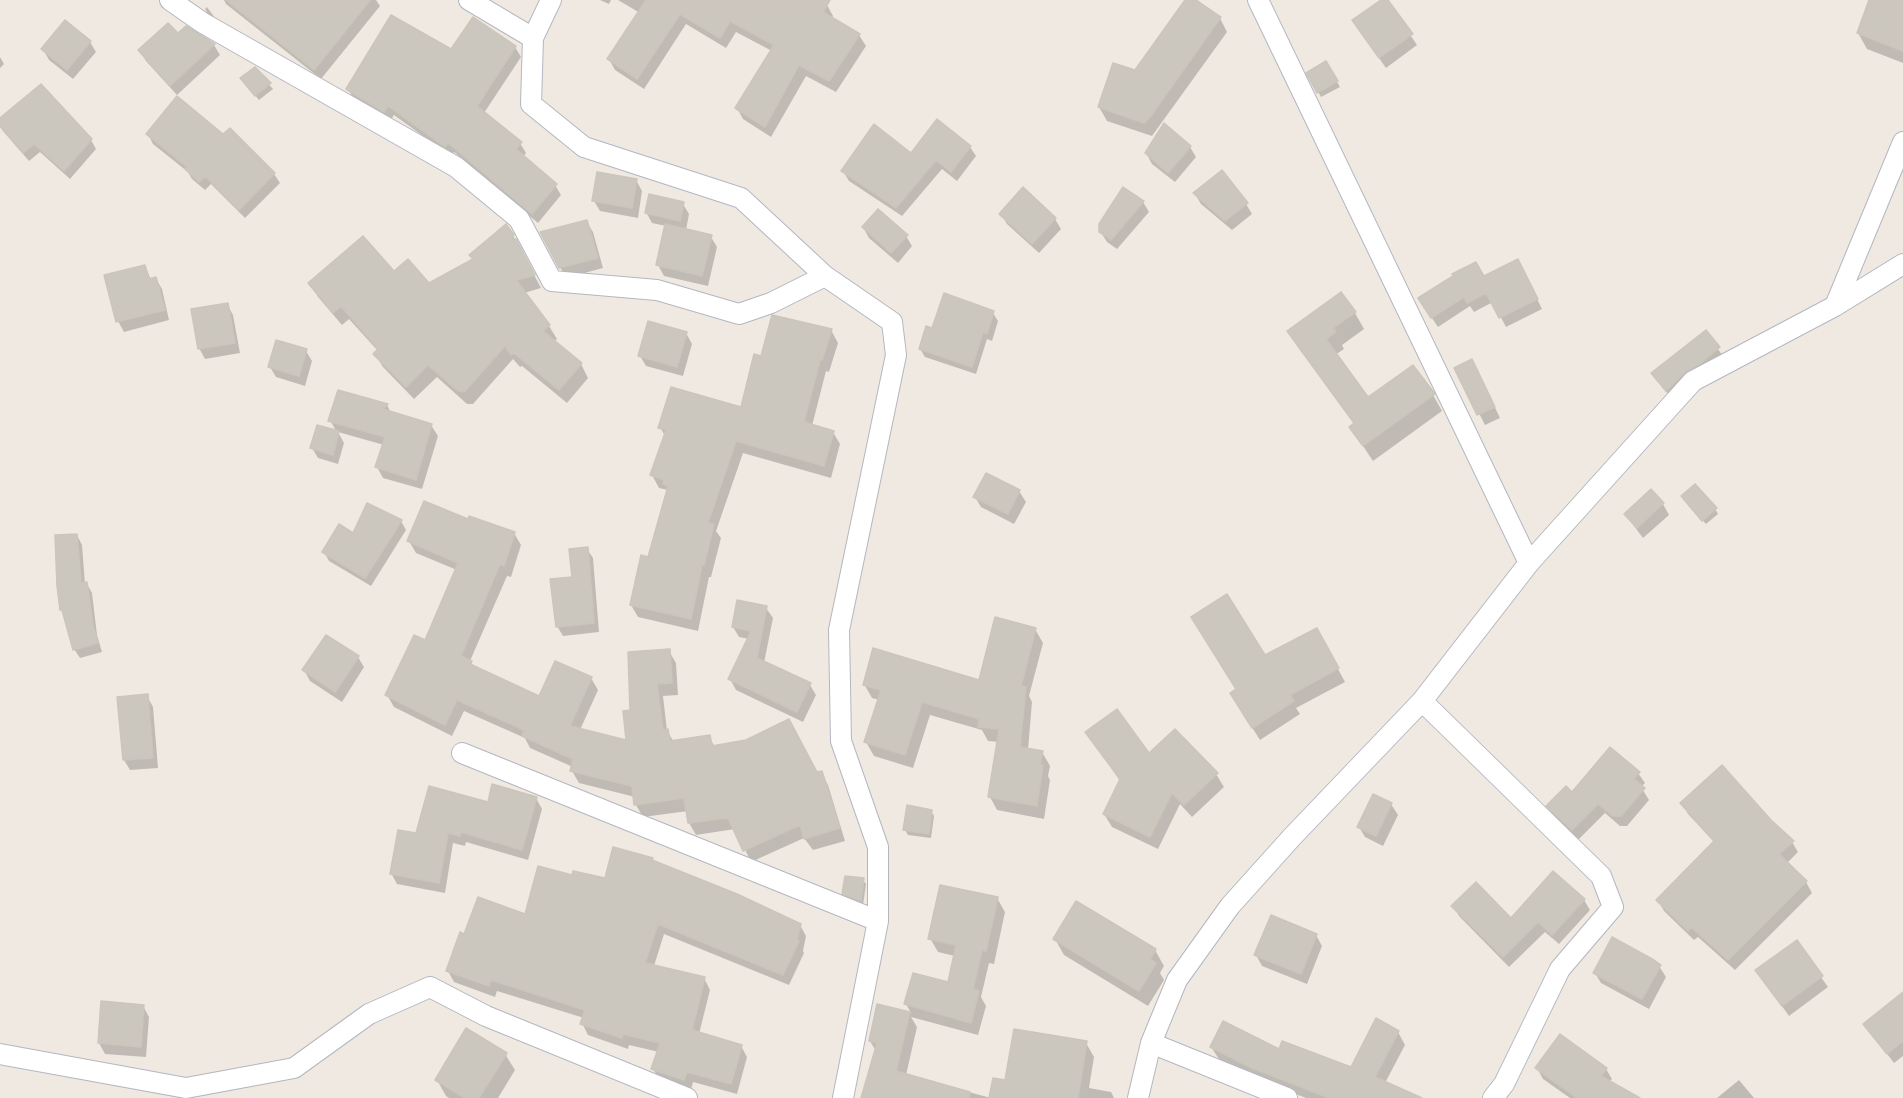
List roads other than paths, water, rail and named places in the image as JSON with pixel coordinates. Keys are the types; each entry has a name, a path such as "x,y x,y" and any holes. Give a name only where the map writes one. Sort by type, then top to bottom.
{"street":[{"path":"170,0 203,22 456,167 519,219 552,281 657,290 740,314 771,303 825,276"},
{"path":"470,0 533,38"},
{"path":"551,0 533,38 531,104 584,147 741,198 825,276 892,322 896,355 839,630 841,741 878,847 878,921 843,1098"},
{"path":"1257,0 1528,563"},
{"path":"1834,306 1903,142"},
{"path":"1138,1098 1150,1043 1177,980 1230,906 1292,837 1422,702 1528,563 1693,381 1834,306 1903,264"},
{"path":"1422,702 1601,876 1613,907 1560,969 1504,1084 1493,1098"},
{"path":"462,753 878,921"},
{"path":"0,1054 186,1088 294,1068 369,1014 430,987 486,1016 687,1098"},
{"path":"1150,1043 1287,1098"}]}
